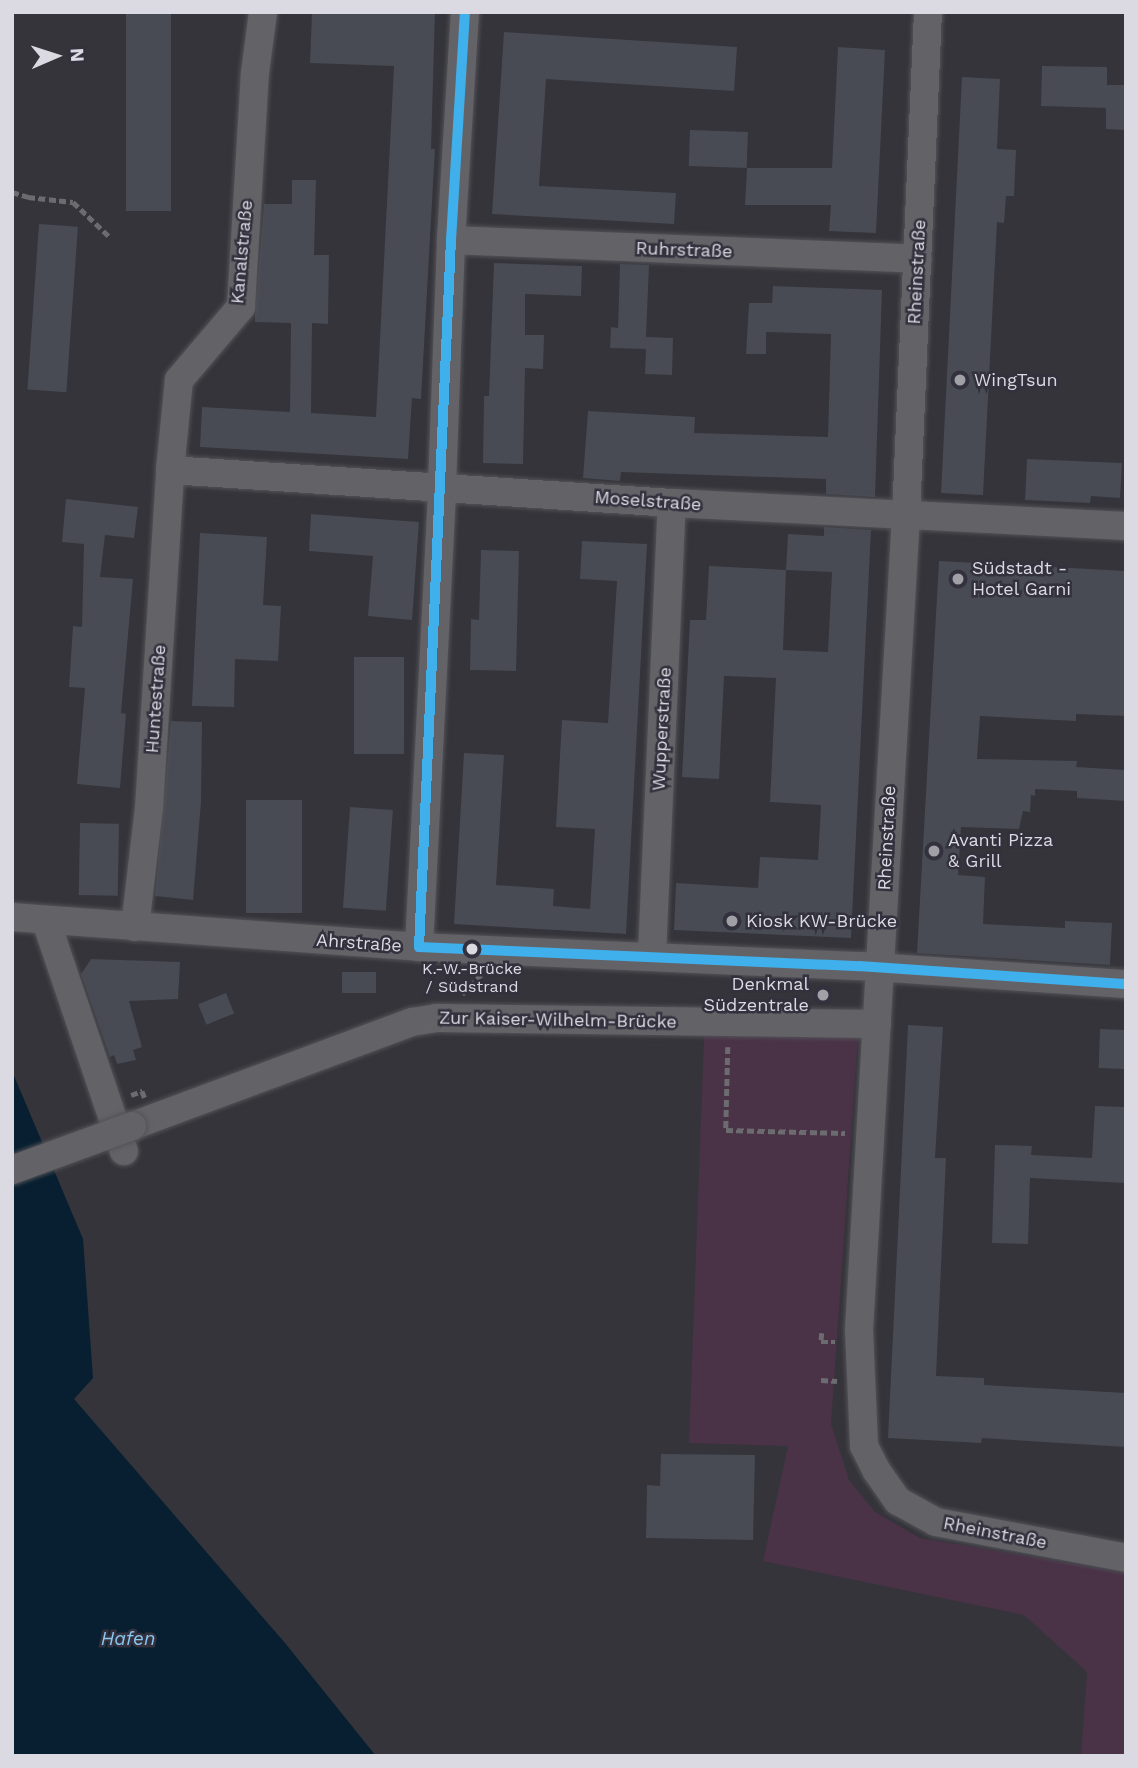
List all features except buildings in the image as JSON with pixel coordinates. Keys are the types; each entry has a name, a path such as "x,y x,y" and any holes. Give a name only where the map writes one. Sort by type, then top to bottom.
{"street":[{"name":"Kanalstraße","path":"170,470 179,380 241,307 255,73 263,12"},
{"path":"419,947 442,486 450,240 466,12"},
{"name":"Rheinstraße","path":"928,12 906,515 859,1330 864,1446 876,1470 898,1501 936,1522 1126,1558"},
{"name":"Ruhrstraße","path":"450,240 918,259"},
{"name":"Moselstraße","path":"170,470 672,503 1126,526"},
{"name":"Huntestraße","path":"135,927 149,808 170,470"},
{"name":"Wupperstraße","path":"652,955 672,503"},
{"name":"Ahrstraße","path":"12,917 419,947 652,955 1126,984"},
{"path":"46,921 128,1138"},
{"name":"Zur Kaiser-Wilhelm-Brücke","path":"12,1170 128,1138 412,1022 436,1018 877,1024"}],"path":[{"path":"12,192 28,197 74,202 111,238"},
{"path":"728,1037 726,1130 849,1133"},
{"path":"822,1333 821,1342 839,1342 838,1355"},
{"path":"836,1392 837,1368"},
{"path":"821,1380 837,1381"}],"shaded area":[{"path":"704,1035 858,1036 831,1424 849,1480 875,1512 920,1538 1126,1573 1126,1756 1081,1756 1087,1672 1024,1615 763,1561 788,1446 689,1443"}],"water":[{"name":"Hafen","path":"12,1071 83,1239 93,1378 74,1399 285,1643 376,1756 12,1756"}],"transit line":[{"path":"419,947 451,240 465,12"},
{"path":"419,947 860,966 1126,984"}],"place":[{"name":"WingTsun","path":"960,380"},
{"name":"Südstadt - Hotel Garni","path":"958,579"},
{"name":"Avanti Pizza & Grill","path":"934,851"},
{"name":"Kiosk KW-Brücke","path":"732,921"},
{"name":"K.-W.-Brücke / Südstrand","path":"472,949"},
{"name":"Denkmal Südzentrale","path":"823,995"}]}
